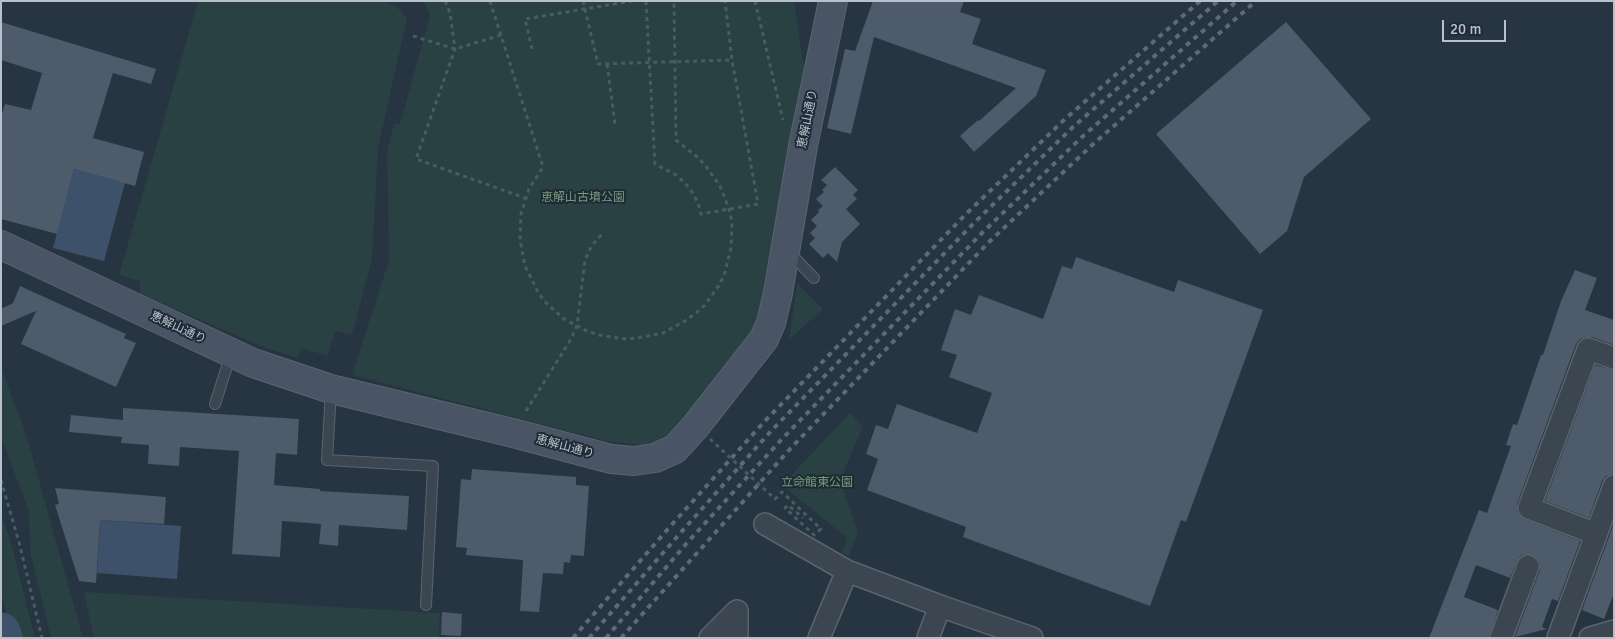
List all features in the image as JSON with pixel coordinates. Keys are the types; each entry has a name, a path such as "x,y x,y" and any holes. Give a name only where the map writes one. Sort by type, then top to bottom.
{"street":[{"name":"恵解山通り","path":"1,246 253,363 331,388 611,459 634,461 656,458 675,449 695,427 764,339 771,323 805,136 833,1"},
{"path":"1596,534 1529,508 1588,350 1614,358"},
{"path":"1558,638 1614,486"},
{"path":"765,524 847,570 940,606 1032,638"},
{"path":"1501,638 1528,566"},
{"path":"819,638 847,570"},
{"path":"928,638 940,606"},
{"path":"710,638 737,611 737,638"},
{"path":"1590,638 1614,631"}],"lane":[{"path":"785,248 814,278"},
{"path":"215,404 232,353"},
{"path":"331,388 327,460 433,466 426,605"}],"path":[{"path":"445,1 450,12 455,49 416,159 525,198"},
{"path":"490,1 543,166 525,198 519,227 525,266 536,290 544,301 564,318 593,333 612,338 638,338 663,333 686,321 705,305 720,284 730,254 732,235 729,209 720,186 696,156 676,140 674,1"},
{"path":"583,1 598,64 732,60"},
{"path":"532,49 525,19 632,1"},
{"path":"646,1 655,164 666,169 685,183 695,198 701,214 758,204 732,60 724,1"},
{"path":"755,1 781,114"},
{"path":"412,36 455,49 501,35"},
{"path":"607,64 615,124"},
{"path":"512,433 571,339 577,326 585,260 592,245 604,232"},
{"path":"710,439 775,499 782,492 821,528 814,535 785,508 788,505 803,518"},
{"path":"1,480 20,546 42,638"}],"green space":[{"path":"198,1 382,1 396,6 407,18 378,149 372,259 352,335 335,331 328,356 301,348 298,358 266,348 140,294 140,281 119,275"},
{"name":"恵解山古墳公園","path":"423,1 794,1 806,81 759,323 674,436 647,446 606,441 352,375 389,260 387,150 394,123 400,124 430,15"},
{"path":"797,283 823,309 789,340"},
{"path":"1,368 26,434 83,638 51,638 30,551 29,512 1,437"},
{"name":"立命館東公園","path":"850,413 863,426 840,481 858,532 849,556 842,553 847,538 782,485"},
{"path":"1,513 12,546 35,638 13,638 1,593"},
{"path":"84,592 440,613 439,638 94,638"}],"water":[{"path":"74,169 125,183 104,261 53,248"},
{"path":"100,520 181,526 177,579 97,573"}],"building":[{"path":"873,1 964,1 960,12 981,19 972,44 1046,70 1036,96 974,152 960,136 1016,88 874,37 851,134 827,128 845,49 855,51"},
{"path":"1,22 156,69 151,84 113,73 93,138 144,152 135,186 74,169 57,234 1,219 1,117 5,104 31,110 42,73 1,60"},
{"path":"1286,22 1371,119 1304,177 1287,231 1260,254 1156,134"},
{"path":"835,167 858,190 853,195 857,199 846,209 860,224 842,242 837,262 828,253 823,258 809,244 815,238 810,233 817,226 811,220 823,206 816,199 824,192 822,190 827,185 821,180"},
{"path":"1076,257 1174,292 1178,280 1263,310 1186,522 1181,520 1150,606 963,537 966,527 867,490 878,459 866,454 876,425 888,429 897,404 977,433 992,393 949,377 957,355 941,350 955,309 971,315 979,295 1043,319 1062,266 1072,269"},
{"path":"1575,270 1597,278 1585,310 1614,320 1614,345 1592,337 1580,339 1576,344 1517,504 1519,515 1524,519 1580,541 1558,601 1552,599 1542,627 1547,629 1515,637 1540,570 1540,563 1537,558 1526,554 1520,556 1510,578 1476,565 1464,597 1498,610 1489,638 1429,638 1479,510 1487,513 1511,446 1506,445 1513,424 1517,425 1561,301"},
{"path":"20,286 126,334 124,338 136,343 116,387 21,344 36,311 1,326 1,309 13,303"},
{"path":"1595,365 1614,370 1614,474 1606,476 1602,481 1589,518 1545,501"},
{"path":"123,408 299,419 297,455 276,453 274,485 320,489 320,491 409,496 407,530 339,525 338,546 319,544 321,524 282,521 280,557 232,554 239,451 180,447 179,466 148,464 149,445 121,443 122,437 69,432 71,415 123,420"},
{"path":"472,469 576,477 576,485 589,486 584,556 571,555 570,563 564,562 563,574 543,573 539,612 520,611 523,560 466,555 467,548 456,547 461,479 471,480"},
{"path":"55,488 166,497 164,524 100,520 96,583 79,581 55,505 59,504"},
{"path":"1614,523 1614,593 1604,619 1582,610"},
{"path":"442,612 462,614 461,636 441,635"}],"waterway":[{"path":"1,632 3,638"}],"railway":[{"path":"573,638 763,423 965,215 1065,119 1200,1"},
{"path":"589,638 771,431 975,222 1073,127 1218,1"},
{"path":"606,638 686,544 781,440 982,233 1082,137 1237,1"},
{"path":"621,638 790,449 990,241 1091,146 1256,1"}]}
